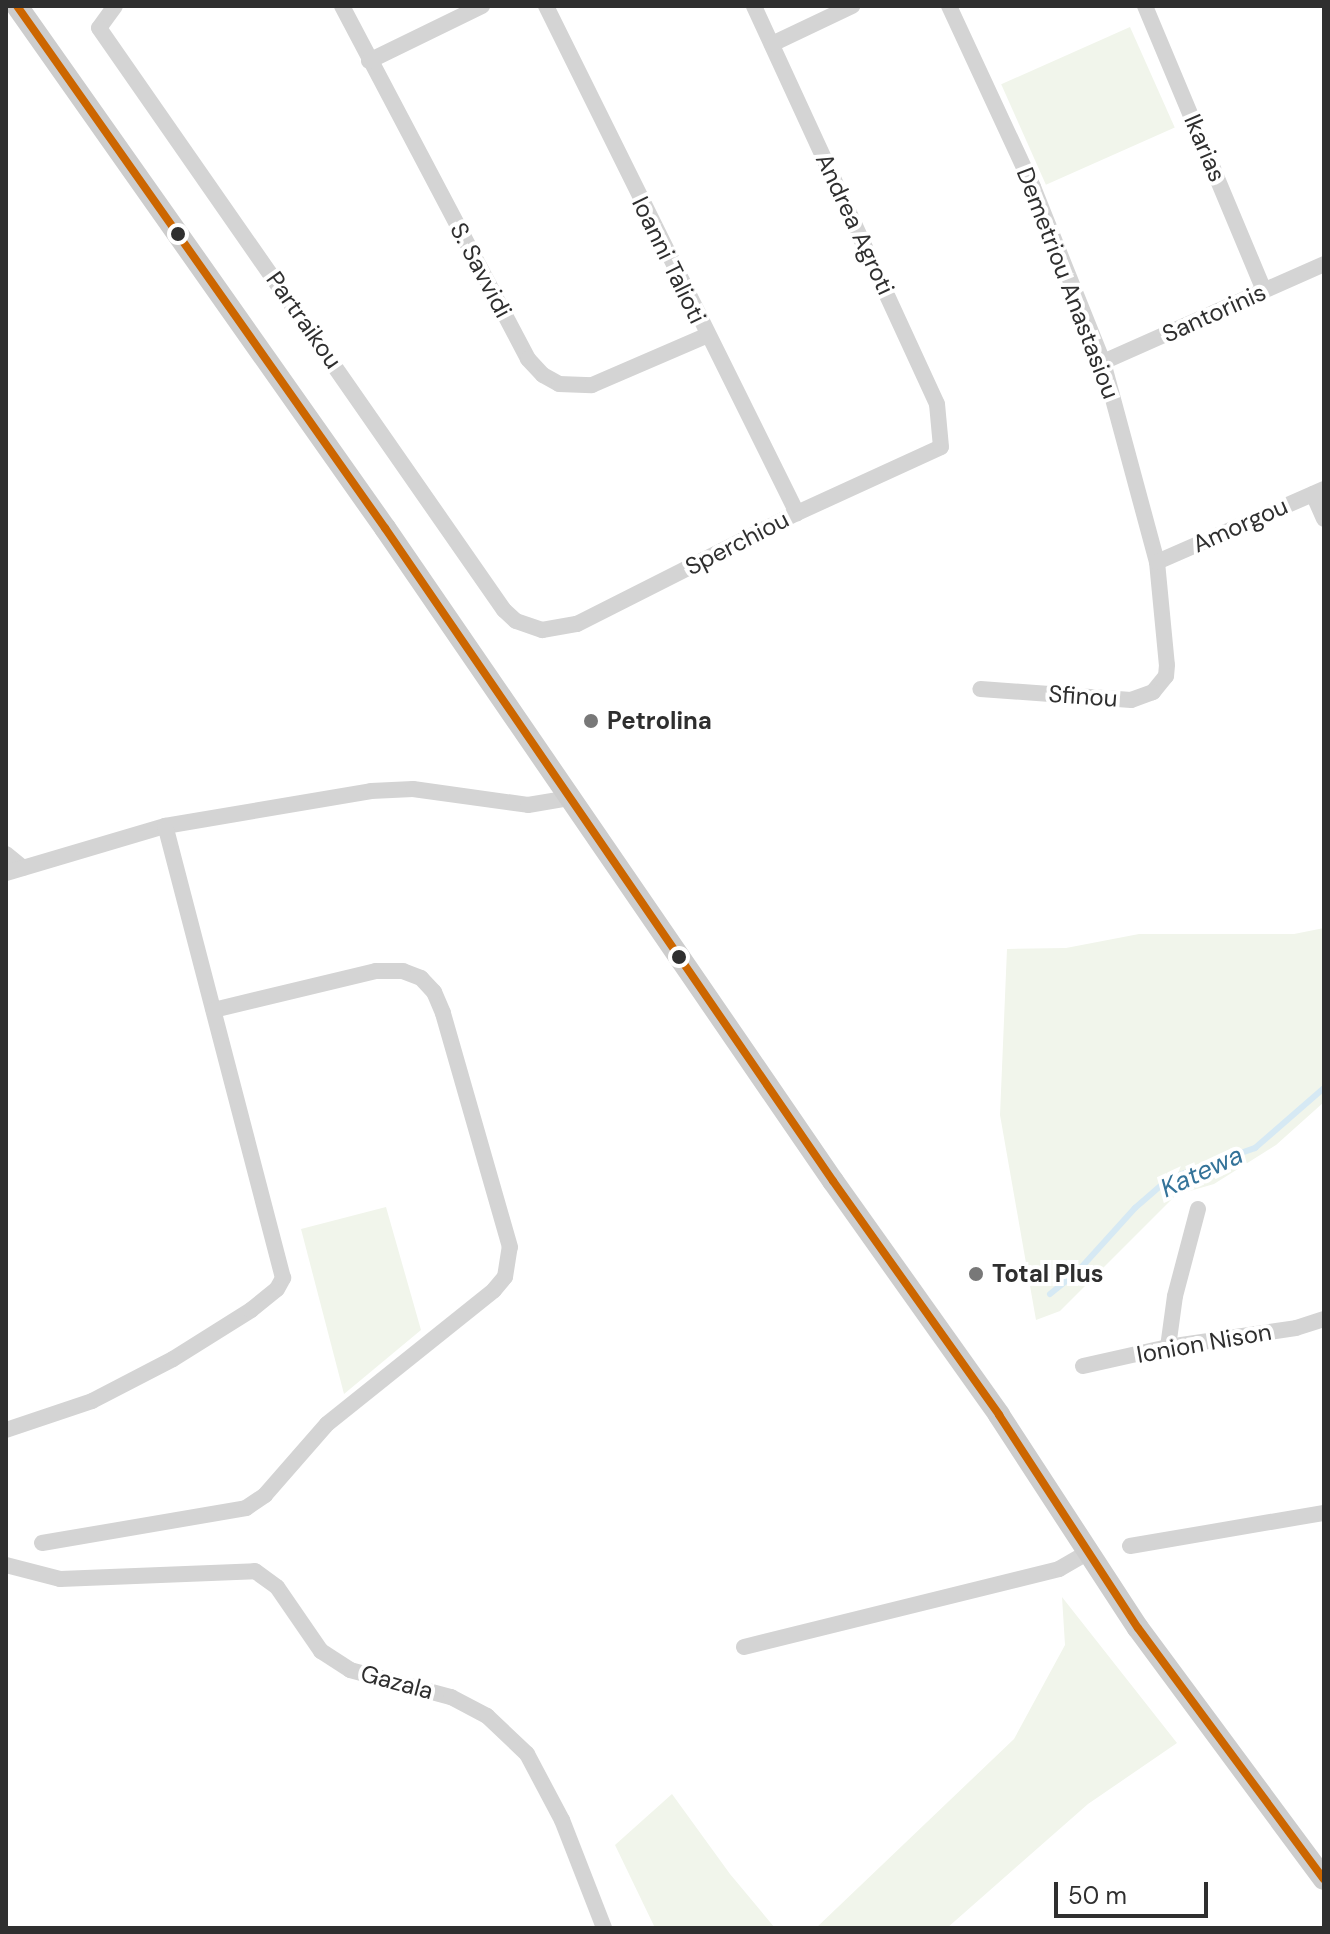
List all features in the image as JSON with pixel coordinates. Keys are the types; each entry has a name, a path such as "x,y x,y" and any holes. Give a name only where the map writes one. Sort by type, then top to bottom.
{"main road":[{"path":"17,6 999,1415 1138,1628 1324,1879"}],"street":[{"name":"Partraikou","path":"115,6 99,28 504,610 531,628"},
{"name":"S. Savvidi","path":"342,6 528,359 543,375 559,384 592,385 706,336"},
{"path":"369,61 482,6"},
{"name":"Ioanni Talioti","path":"546,6 706,336 797,513"},
{"name":"Andrea Agroti","path":"754,6 937,404 941,447"},
{"path":"772,44 852,6"},
{"name":"Demetriou Anastasiou","path":"949,6 1033,187 1103,362 1157,562 1167,665"},
{"name":"Ikarias","path":"1145,6 1264,291"},
{"name":"Santorinis","path":"1103,362 1324,264"},
{"name":"Sperchiou","path":"531,628 559,630 577,624 797,513 941,447"},
{"path":"1318,491 1324,519"},
{"name":"Amorgou","path":"1157,562 1318,491"},
{"name":"Sfinou","path":"980,689 1131,700 1153,692 1166,676 1167,665"},
{"path":"6,873 165,826 393,789 528,805 570,798"},
{"path":"6,1430 92,1401 127,1384 224,1329 281,1283 165,826"},
{"path":"6,854 23,868"},
{"path":"42,1543 236,1512 256,1502 327,1424 494,1290 505,1277 510,1247 443,1013 434,992 421,978 403,971 376,971 214,1010"},
{"path":"1168,1347 1175,1296 1198,1209"},
{"name":"Ionion Nison","path":"1083,1366 1168,1347 1296,1328 1324,1319"},
{"path":"1130,1546 1324,1513"},
{"path":"744,1647 1059,1569 1089,1552"},
{"name":"Gazala","path":"6,1565 60,1579 255,1571 277,1587 321,1651 350,1670 451,1697 487,1716 527,1754 562,1820 604,1928"}],"shaded area":[{"path":"1130,27 1175,127 1046,185 1001,84"},
{"path":"1324,928 1324,1102 1276,1145 1214,1184 1176,1195 1060,1311 1036,1320 1000,1115 1007,949 1066,948 1139,934 1294,934"},
{"path":"386,1207 421,1330 344,1394 301,1229"},
{"path":"1062,1597 1177,1743 1088,1804 947,1928 816,1928 1014,1739 1065,1645"},
{"path":"672,1794 730,1874 775,1928 655,1928 615,1845"}],"waterway":[{"name":"Katewa","path":"1050,1294 1078,1271 1135,1208 1163,1184 1179,1175 1255,1148 1324,1088"}],"transit line":[{"path":"17,6 385,528 833,1181 999,1415 1138,1628 1324,1879"}],"place":[{"name":"Petrolina","path":"591,721"},
{"name":"Total Plus","path":"976,1274"}]}
